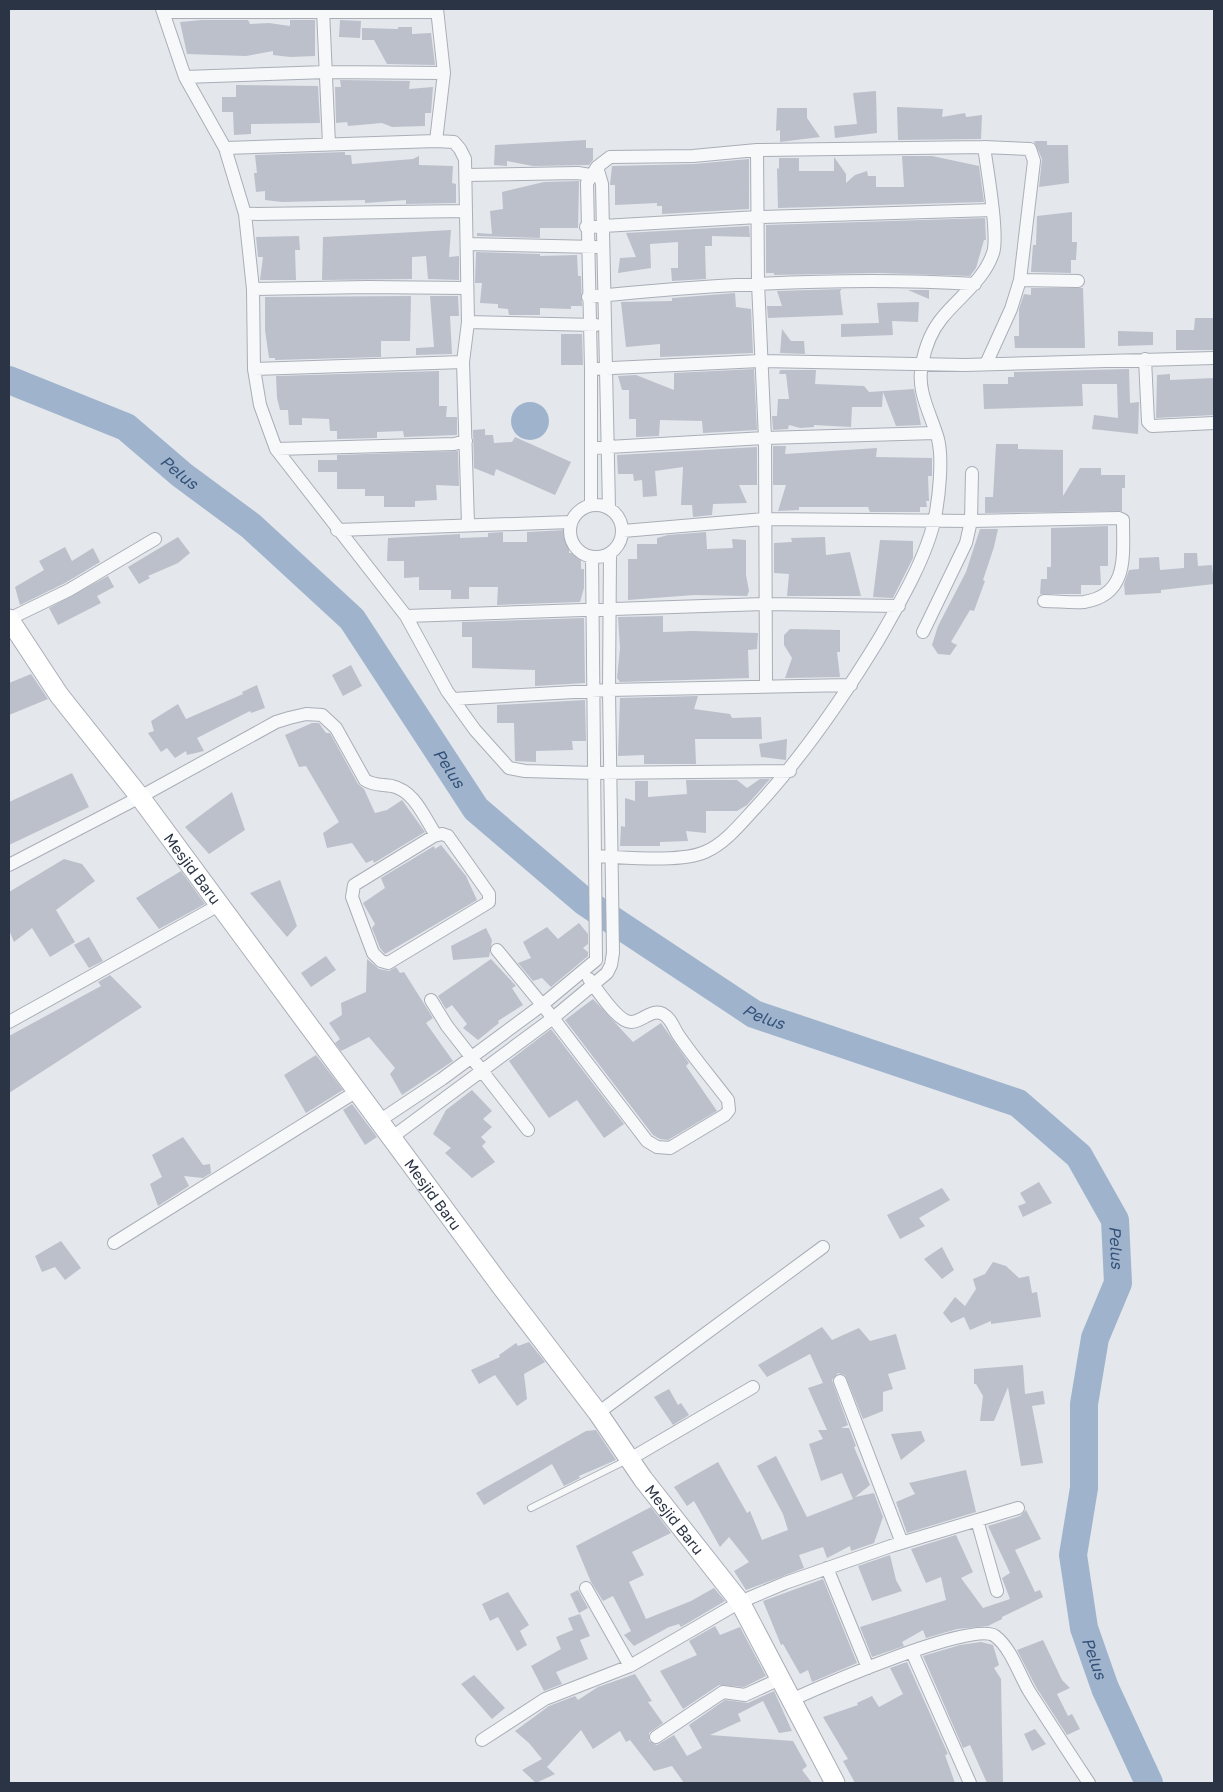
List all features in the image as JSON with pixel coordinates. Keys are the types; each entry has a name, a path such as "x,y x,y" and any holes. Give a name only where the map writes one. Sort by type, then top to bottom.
{"street":[{"path":"436,141 444,74 437,10 163,10 186,77 225,148 245,214 252,289 254,369 260,405 276,449 337,530 406,616 453,699 475,730 508,768 525,771 595,773 790,771"},
{"path":"323,10 329,144"},
{"path":"186,77 327,72 444,74"},
{"path":"225,148 436,141 454,142 460,149 466,160 465,211 468,322 463,362 468,524"},
{"path":"595,861 612,862 688,857 706,851 735,829 790,771 851,685 899,606 940,520 940,452 936,433 922,395 929,340 941,319 976,284 994,251 990,147"},
{"path":"591,505 591,369 586,227 587,182 593,171 610,158 694,156 757,150 990,147 1030,149 1034,156 1034,162 1020,280 1011,309 986,364"},
{"path":"757,150 758,283 764,438 766,685"},
{"path":"466,175 593,171"},
{"path":"593,171 602,184 602,226 606,295 605,367 609,508 621,522 623,530 617,548 610,554 592,557 576,548 570,531 571,522 583,508 591,505 609,508"},
{"path":"586,227 758,217 992,210"},
{"path":"245,214 465,211"},
{"path":"467,244 603,247"},
{"path":"1020,280 1078,280"},
{"path":"588,297 758,283 920,281 976,284"},
{"path":"252,289 466,288"},
{"path":"468,322 605,324"},
{"path":"591,369 760,361 986,364 1214,358"},
{"path":"1145,359 1148,422 1152,426 1214,423"},
{"path":"254,369 463,362"},
{"path":"591,448 764,438 936,433"},
{"path":"276,449 413,445 466,441"},
{"path":"923,632 966,543 972,473"},
{"path":"623,530 764,519 969,521 1119,518 1123,520 1122,564 1120,577 1113,588 1098,598 1084,602 1044,601"},
{"path":"337,530 468,524 571,522"},
{"path":"9,619 69,590 155,539"},
{"path":"391,1138 553,1018 607,974 611,965 613,953 608,608 610,554"},
{"path":"379,1121 542,1005 596,960 592,557"},
{"path":"406,616 766,604 899,606"},
{"name":"Mesjid Baru","path":"9,619 59,695 140,797 391,1138 598,1413 630,1459 740,1602 835,1783"},
{"path":"453,699 609,690 766,685 851,685"},
{"path":"9,865 140,797 276,722 306,714 322,715 336,728 365,780 374,785 400,788 411,796 434,832 434,836"},
{"path":"442,834 448,836 488,894 488,902 388,963 381,961 373,953 351,891 354,885 434,836 442,834"},
{"path":"9,1022 219,905"},
{"path":"497,950 553,1018 647,1142 657,1147 670,1148 726,1115 729,1110 728,1100 678,1035 667,1017 662,1013 655,1013 632,1023 627,1021 607,1005 583,972"},
{"path":"431,1000 481,1071 528,1130"},
{"path":"114,1243 357,1091"},
{"path":"598,1413 823,1248"},
{"path":"840,1381 902,1543"},
{"path":"630,1459 753,1387"},
{"path":"482,1740 544,1698 630,1666 740,1602 827,1568 1018,1508"},
{"path":"977,1520 996,1592"},
{"path":"827,1568 868,1668"},
{"path":"586,1588 630,1666"},
{"path":"791,1700 912,1652 976,1633 987,1633 995,1636 1006,1650 1029,1690 1090,1783"},
{"path":"912,1652 970,1783"},
{"path":"656,1737 723,1692 745,1695 780,1679"}],"lane":[{"path":"530,1508 630,1459"}],"water":[{"path":"530,402 544,407 549,421 544,435 530,440 516,435 511,421 516,407"}],"building":[{"path":"248,20 250,24 269,23 290,26 290,20 315,20 315,56 290,57 273,55 273,51 246,56 187,54 180,22"},
{"path":"340,20 361,21 360,38 339,37"},
{"path":"398,27 412,27 412,34 431,33 435,65 387,64 374,40 362,40 362,28 398,29"},
{"path":"340,80 410,81 409,89 433,87 431,113 425,113 425,126 392,127 382,123 348,126 347,122 336,123 335,87 341,87"},
{"path":"236,85 318,86 320,123 251,124 251,134 234,135 233,112 222,112 222,97 236,97"},
{"path":"876,91 877,133 835,138 834,126 857,124 853,93"},
{"path":"897,107 943,109 942,117 965,113 966,117 982,115 981,139 898,140"},
{"path":"777,108 807,108 807,118 820,137 780,142 780,130 776,131"},
{"path":"586,140 586,148 593,148 593,160 589,165 533,166 507,161 507,166 494,165 495,145"},
{"path":"1034,141 1047,141 1047,145 1068,145 1069,183 1039,187 1042,159"},
{"path":"345,152 345,155 351,155 352,164 413,159 419,156 419,165 453,166 452,183 456,184 456,203 406,204 406,200 365,203 365,200 282,202 265,200 265,191 256,192 254,173 257,173 255,155"},
{"path":"902,156 932,156 979,166 984,202 778,208 777,168 779,169 779,158 799,158 799,171 834,171 834,157 846,174 846,183 855,175 867,171 868,176 876,176 876,187 904,187"},
{"path":"749,159 749,209 662,214 662,206 657,206 657,203 615,205 615,185 610,185 612,166 694,164"},
{"path":"579,181 578,228 540,228 540,238 477,236 477,233 492,234 490,211 503,209 502,192 544,182"},
{"path":"1072,212 1072,242 1077,242 1076,260 1071,260 1071,273 1031,272 1033,245 1036,245 1037,216"},
{"path":"985,218 986,240 984,240 976,268 970,276 879,273 774,275 774,273 766,273 766,225"},
{"path":"749,226 750,237 712,236 712,246 705,246 706,279 672,281 671,268 678,268 678,242 650,244 651,268 618,273 620,258 636,257 626,233"},
{"path":"451,230 449,257 459,256 459,280 428,279 426,256 412,257 412,279 322,280 323,237"},
{"path":"299,236 300,250 295,250 296,280 260,280 263,257 258,257 256,237"},
{"path":"476,252 540,254 540,256 577,255 578,276 581,276 582,306 571,306 571,309 540,308 540,315 509,315 508,309 498,308 498,304 480,303 482,283 475,283"},
{"path":"1031,288 1083,288 1085,348 1015,348 1014,336 1019,336 1019,309 1024,294 1031,295"},
{"path":"842,289 840,291 843,315 768,318 767,306 782,306 777,291"},
{"path":"908,290 929,290 929,299"},
{"path":"735,293 736,307 751,309 753,353 660,357 660,344 626,347 621,302 672,301 672,298"},
{"path":"411,296 410,341 381,341 381,357 275,360 275,358 269,358 265,330 265,297"},
{"path":"430,296 458,296 459,316 450,316 452,354 416,355 416,348 434,347"},
{"path":"919,302 918,322 892,321 893,335 841,337 841,324 879,323 877,303"},
{"path":"1195,318 1214,318 1214,350 1176,350 1176,330 1194,330"},
{"path":"782,329 791,341 804,341 805,354 780,353"},
{"path":"1118,331 1153,332 1153,345 1118,346"},
{"path":"561,334 582,334 583,365 561,365"},
{"path":"754,369 757,430 703,433 702,421 660,420 659,436 636,437 636,419 629,419 629,390 622,390 618,376 636,375 674,390 674,373"},
{"path":"1129,369 1130,403 1139,402 1138,434 1092,429 1094,415 1118,418 1117,384 1082,384 1083,406 984,409 983,384 1008,384 1008,377 1014,377 1014,372"},
{"path":"780,370 816,370 815,384 864,386 869,392 914,389 921,425 896,426 883,392 882,407 852,407 851,427 814,425 814,427 800,428 789,425 788,429 773,430 772,416 777,416 778,399 789,399 786,374 779,374"},
{"path":"439,371 439,406 447,406 446,417 457,417 457,435 404,437 403,431 377,432 377,438 337,439 337,431 330,431 329,419 302,418 302,425 289,425 288,410 280,410 277,398 276,376"},
{"path":"1170,374 1170,380 1214,378 1214,415 1156,418 1157,375"},
{"path":"485,429 485,435 493,435 494,443 512,442 515,437 571,462 555,495 496,469 494,476 474,468 473,430"},
{"path":"996,444 1018,444 1018,449 1063,450 1063,496 1080,468 1101,468 1101,475 1125,475 1125,488 1122,488 1122,511 985,513 985,497 993,497"},
{"path":"773,446 786,446 785,454 877,448 876,457 932,458 932,476 928,476 929,501 926,501 927,507 920,507 920,512 870,512 868,507 799,507 799,510 778,511 786,485 773,485"},
{"path":"757,447 757,485 739,485 747,503 713,504 712,515 693,517 692,505 681,505 683,467 655,471 657,496 643,497 642,480 634,481 633,474 618,474 617,455"},
{"path":"458,451 459,486 436,485 437,500 415,501 415,507 384,507 384,496 365,496 365,489 337,489 337,472 318,472 318,460 337,460 337,455"},
{"path":"1108,526 1108,566 1100,566 1101,585 1081,585 1081,594 1040,594 1041,579 1047,579 1047,567 1051,567 1051,528"},
{"path":"980,529 998,529 983,580 985,581 974,611 970,610 951,642 957,645 950,655 938,654 932,645 938,626 966,572"},
{"path":"566,530 566,544 569,544 569,553 581,553 581,569 584,569 584,588 580,602 497,605 498,587 469,587 469,599 451,599 451,590 419,590 419,577 404,578 404,561 387,561 388,538 460,534 460,538 488,537 488,533 503,532 503,542 527,542 527,532"},
{"path":"706,532 707,549 733,548 732,539 746,540 746,575 749,591 747,596 694,595 628,600 628,559 637,559 637,544 657,544 657,538 668,535"},
{"path":"178,537 190,553 178,563 148,576 150,578 139,584 128,567"},
{"path":"825,537 826,555 850,552 861,596 787,596 789,574 774,573 774,543 792,542 791,538"},
{"path":"880,540 913,541 913,558 893,598 873,597"},
{"path":"65,547 72,561 93,548 100,562 65,583 20,605 15,587 44,570 39,561"},
{"path":"1184,553 1197,553 1198,566 1212,565 1214,584 1161,590 1161,593 1125,595 1124,584 1129,570 1139,569 1139,558 1159,557 1160,570 1184,568"},
{"path":"108,576 114,587 97,596 101,603 58,625 49,608"},
{"path":"663,616 663,632 758,633 757,649 748,650 749,678 620,682 617,678 620,648 618,617"},
{"path":"584,618 585,683 535,686 535,670 472,668 472,637 462,637 462,622"},
{"path":"790,629 840,630 840,652 837,652 840,677 785,678 792,658 784,645 784,635"},
{"path":"351,665 362,686 343,696 332,675"},
{"path":"31,674 48,699 9,715 9,683"},
{"path":"257,685 265,708 251,713 250,711 197,738 204,751 187,755 186,751 175,758 167,748 161,752 148,733 154,731 151,721 178,704 186,719 243,694 242,692"},
{"path":"698,696 694,709 730,714 732,718 761,717 762,739 695,739 696,764 644,764 644,755 618,756 620,698"},
{"path":"585,700 586,741 572,741 573,750 536,751 536,762 515,761 514,723 497,723 497,705"},
{"path":"312,723 319,723 326,733 330,733 358,784 364,789 375,813 387,810 402,800 425,832 374,863 373,860 366,863 352,843 327,848 323,833 339,822 306,766 299,767 285,735"},
{"path":"787,739 786,760 761,757 759,744"},
{"path":"72,773 89,807 9,845 9,802"},
{"path":"760,779 770,779 747,805 737,811 706,811 706,833 686,831 688,841 660,842 660,846 620,846 621,826 625,827 625,798 635,801 635,781 648,781 648,797 687,794 686,780 737,780 747,788"},
{"path":"232,792 245,830 209,854 185,827"},
{"path":"441,845 466,876 477,900 385,954 380,948 372,928 375,924 363,903 385,888 381,878 434,846 435,849"},
{"path":"64,859 82,864 95,881 56,910 75,942 50,957 32,928 14,942 9,930 9,892"},
{"path":"181,871 205,904 159,929 136,898"},
{"path":"280,880 297,926 287,937 250,893"},
{"path":"579,923 588,934 588,944 583,948 588,952 588,956 551,987 542,978 533,981 518,963 531,958 523,942 547,927 558,939"},
{"path":"486,928 492,940 489,957 453,960 451,946"},
{"path":"89,937 103,961 89,968 74,945"},
{"path":"326,956 336,970 311,987 301,973"},
{"path":"367,959 379,969 389,971 396,967 400,973 404,972 433,1018 426,1023 453,1061 402,1095 390,1074 395,1068 369,1037 341,1051 335,1043 340,1039 329,1023 342,1015 341,1003 366,992"},
{"path":"491,959 516,986 512,988 523,1005 498,1021 499,1023 478,1040 463,1028 467,1024 452,1005 446,1009 438,996"},
{"path":"110,975 142,1007 9,1093 9,1036 101,986 98,982"},
{"path":"593,999 633,1042 661,1023 689,1063 686,1066 717,1111 668,1140 660,1139 653,1135 565,1020"},
{"path":"551,1029 624,1124 604,1138 577,1100 549,1118 509,1061"},
{"path":"316,1055 343,1090 306,1113 284,1075"},
{"path":"472,1090 492,1111 483,1119 492,1127 481,1137 486,1142 482,1146 495,1162 472,1178 445,1153 451,1148 433,1134 446,1110"},
{"path":"352,1104 377,1137 365,1145 343,1110"},
{"path":"183,1137 203,1165 210,1164 211,1173 203,1178 184,1176 189,1186 158,1206 150,1184 162,1177 152,1155"},
{"path":"1039,1182 1052,1203 1023,1217 1018,1206 1026,1203 1020,1193"},
{"path":"942,1188 950,1200 919,1218 925,1226 900,1239 887,1215"},
{"path":"61,1241 81,1268 65,1280 55,1267 42,1272 35,1256"},
{"path":"942,1247 954,1270 942,1279 924,1259"},
{"path":"993,1262 1006,1266 1019,1278 1029,1276 1032,1293 1037,1292 1041,1317 991,1324 991,1321 970,1330 964,1317 951,1323 943,1313 955,1297 965,1306 976,1289 973,1279 985,1274"},
{"path":"822,1327 832,1340 859,1328 870,1341 896,1334 906,1369 888,1374 893,1389 883,1392 883,1411 863,1419 845,1375 838,1373 832,1380 848,1425 841,1428 849,1428 856,1446 854,1447 870,1485 855,1497 874,1493 883,1517 874,1543 851,1551 850,1546 827,1558 823,1547 799,1555 804,1568 746,1590 734,1571 749,1562 729,1537 720,1547 694,1501 687,1506 674,1487 718,1462 747,1513 750,1511 762,1540 788,1530 783,1514 757,1466 776,1456 807,1517 853,1499 842,1473 821,1481 809,1444 823,1439 818,1430 827,1430 808,1388 823,1383 810,1354 767,1377 758,1365"},
{"path":"529,1342 545,1362 524,1374 527,1399 517,1406 495,1375 479,1384 471,1370 500,1357 499,1355 516,1343 518,1346"},
{"path":"1023,1365 1025,1394 1043,1391 1045,1404 1032,1406 1043,1463 1021,1466 1008,1387 994,1421 980,1421 983,1396 976,1384 974,1384 974,1369"},
{"path":"669,1389 678,1405 681,1403 689,1415 673,1425 654,1397"},
{"path":"596,1430 616,1460 579,1476 580,1478 564,1486 552,1464 484,1505 476,1493 586,1431"},
{"path":"921,1431 925,1441 901,1460 891,1434"},
{"path":"966,1470 976,1512 907,1533 896,1502 915,1494 909,1483"},
{"path":"651,1507 671,1533 632,1552 644,1575 629,1582 646,1619 691,1601 714,1588 725,1601 681,1627 679,1624 669,1627 634,1646 624,1635 631,1631 613,1596 603,1601 591,1582 576,1546"},
{"path":"1026,1510 1041,1539 1015,1550 1035,1592 1040,1590 1043,1597 988,1626 957,1629 926,1638 923,1630 902,1642 904,1646 872,1657 860,1627 946,1600 941,1577 926,1583 911,1549 956,1535 973,1572 961,1578 983,1608 1010,1599 1002,1578 1010,1573 988,1526 1020,1516"},
{"path":"890,1555 896,1580 902,1591 872,1601 858,1566"},
{"path":"823,1579 857,1663 812,1682 808,1670 800,1674 783,1644 781,1645 763,1601"},
{"path":"578,1590 588,1608 579,1613 570,1594"},
{"path":"508,1592 529,1625 520,1631 527,1645 517,1651 498,1617 490,1621 482,1604"},
{"path":"580,1614 590,1636 580,1640 588,1659 556,1672 562,1684 544,1691 531,1666 561,1649 556,1637 573,1630 568,1618"},
{"path":"715,1626 720,1635 740,1627 766,1676 744,1687 719,1685 683,1709 660,1671 697,1655 689,1641"},
{"path":"1043,1640 1062,1680 1070,1688 1057,1694 1068,1716 1072,1714 1080,1729 1067,1735 1036,1687 1017,1650"},
{"path":"981,1642 993,1645 999,1665 994,1668 1001,1679 1003,1783 987,1783 970,1745 963,1748 923,1656 960,1645"},
{"path":"907,1662 948,1754 945,1755 955,1783 855,1783 843,1761 848,1759 823,1717 858,1705 857,1703 872,1696 879,1707 903,1694 890,1668"},
{"path":"635,1674 652,1701 648,1702 663,1723 649,1733 649,1741 657,1745 674,1735 687,1756 702,1748 689,1725 725,1700 748,1703 774,1691 792,1731 779,1733 763,1701 738,1714 741,1721 710,1735 793,1741 807,1766 802,1770 812,1783 684,1783 672,1766 654,1771 630,1740 626,1742 620,1731 593,1749 581,1730 547,1767 555,1774 536,1783 522,1770 542,1759 529,1743 515,1731 549,1706 575,1696 578,1700 598,1687"},
{"path":"474,1675 505,1708 492,1719 461,1684"},
{"path":"1035,1729 1046,1744 1032,1751 1024,1734"}],"waterway":[{"name":"Pelus","path":"9,380 126,427 182,475 251,526 352,619 476,809 585,902 754,1014 1018,1103 1079,1156 1115,1220 1118,1283 1095,1338 1084,1404 1084,1488 1073,1555 1084,1628 1105,1688 1149,1783"}]}
